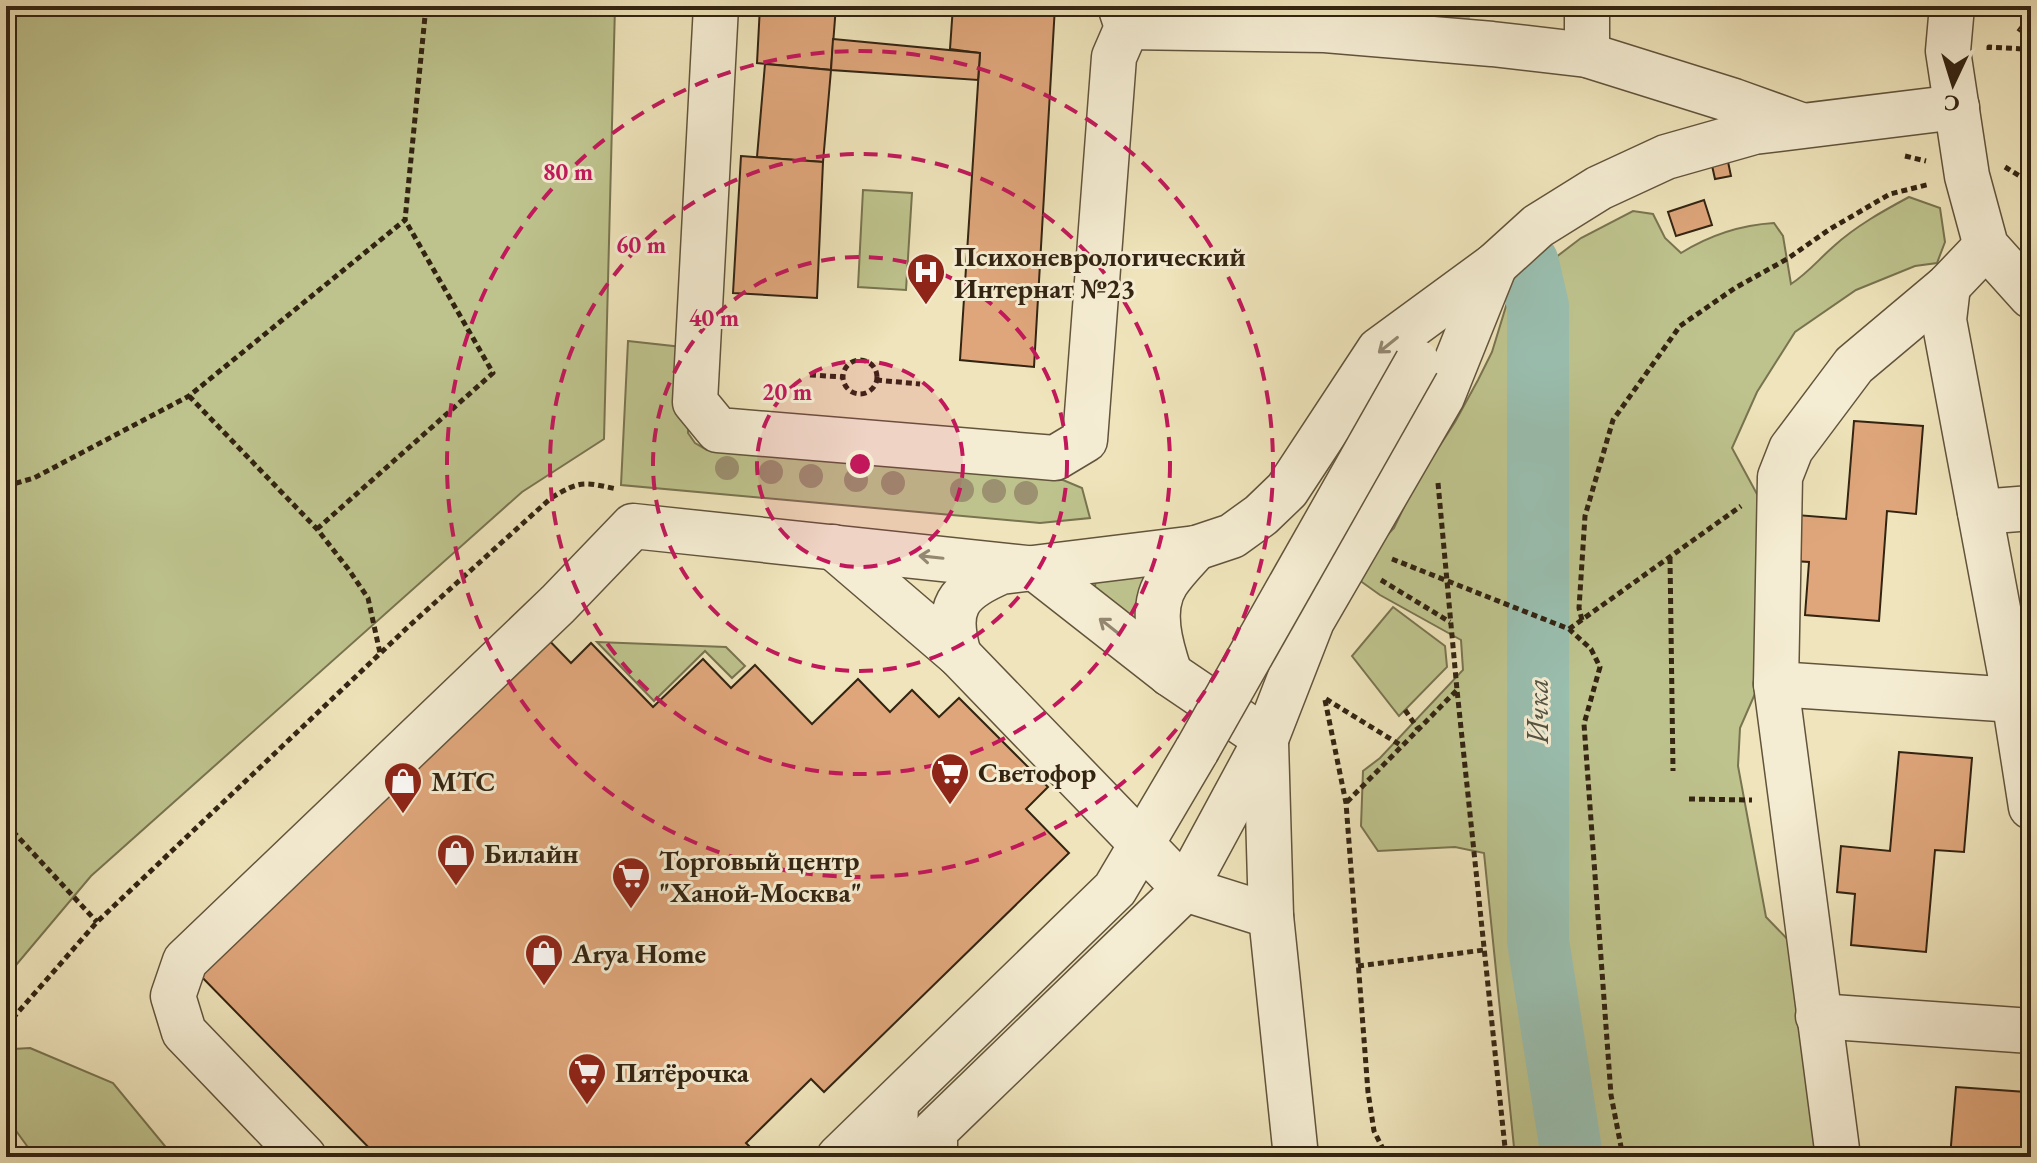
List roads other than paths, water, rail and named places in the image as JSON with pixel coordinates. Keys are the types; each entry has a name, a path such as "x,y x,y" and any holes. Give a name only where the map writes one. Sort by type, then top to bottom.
{"street":[{"path":"716,6 695,402 718,430 1055,458 1085,440 1114,57 1124,16 1325,30 1587,55 1804,126"},
{"path":"1587,6 1587,55"},
{"path":"1952,6 1948,51 1967,176 1986,246 2031,296"},
{"path":"959,655 953,621 956,602 974,584 1001,572 1196,548 1232,536 1261,515 1287,490 1379,350 1495,265 1538,226 1599,188 1666,157 1754,132 1957,107"},
{"path":"1838,1157 1776,684 1780,477 1791,449 1854,365 1948,286 1986,246"},
{"path":"839,1157 1115,889 1417,362 1495,265"},
{"path":"935,1157 935,1131 1185,889 1266,739 1312,621 1442,397 1495,265"},
{"path":"1948,286 1944,320 1980,512 2021,698 2031,807"},
{"path":"1980,512 2031,508"},
{"path":"304,1157 184,1032 173,996 185,961 558,604 633,526 1036,569 1170,674 1266,739"},
{"path":"833,547 959,655 1185,889 1271,916"},
{"path":"1170,674 1159,640 1158,612 1165,585 1196,548"},
{"path":"1776,684 2021,698"},
{"path":"1266,739 1271,916 1296,1157"},
{"path":"1818,1016 2031,1031"},
{"path":"894,1157 896,1103"}],"waterway":[{"name":"Ичка","path":"1437,6 1439,21"},
{"name":"Ичка","path":"1528,263 1538,306 1538,941 1572,1157"}],"place":[{"name":"Психоневрологический Интернат №23","path":"926,306"},
{"name":"Светофор","path":"950,806"},
{"name":"МТС","path":"403,815"},
{"name":"Билайн","path":"456,887"},
{"name":"Торговый центр \"Ханой-Москва\"","path":"631,910"},
{"name":"Arya Home","path":"544,987"},
{"name":"Пятёрочка","path":"587,1106"}]}
